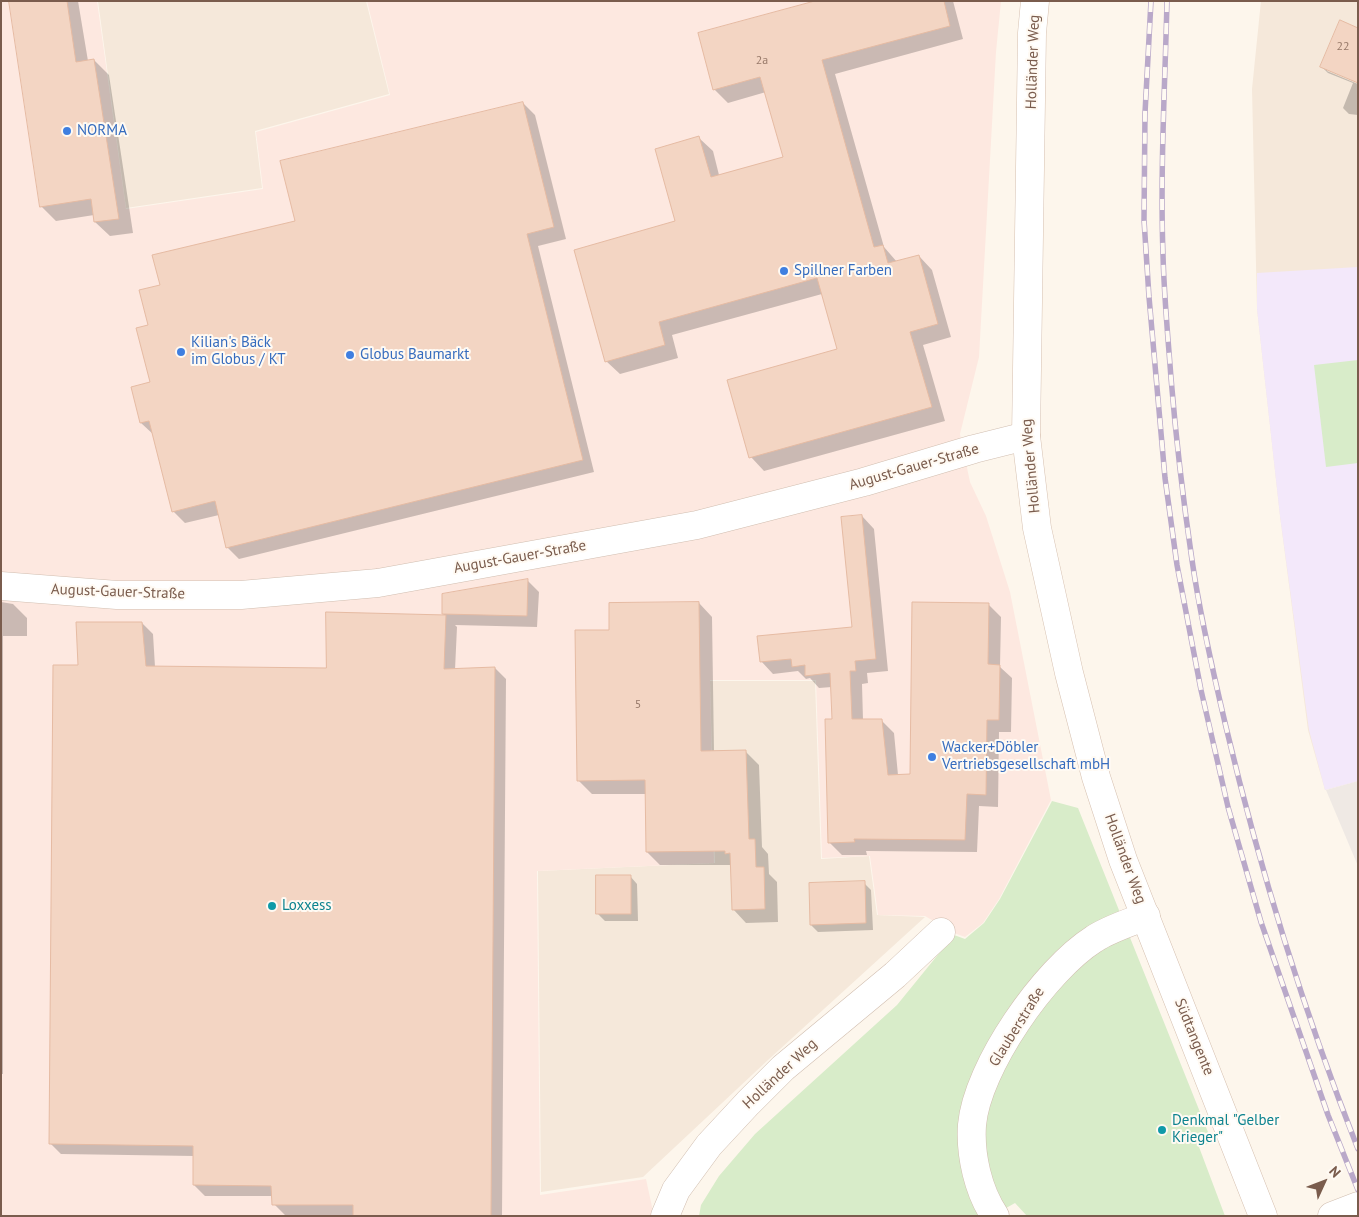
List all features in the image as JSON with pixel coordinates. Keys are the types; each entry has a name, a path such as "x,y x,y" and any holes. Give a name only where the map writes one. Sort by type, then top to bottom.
{"street":[{"name":"Holländer Weg","path":"1035,1 1032,33 1026,436 1037,528 1069,673 1096,777 1123,860 1146,916"},
{"name":"August-Gauer-Straße","path":"1,586 117,595 232,595 378,583 697,525 864,482 974,449 1026,436"},
{"name":"Südtangente","path":"1146,916 1264,1216"},
{"name":"Glauberstraße","path":"995,1216 980,1184 972,1155 972,1124 980,1094 995,1058 1028,1005 1052,975 1071,956 1095,938 1146,916"},
{"name":"Holländer Weg","path":"665,1216 676,1190 709,1145 748,1103 783,1068 896,975 941,932"},
{"path":"1332,1216 1358,1206"}],"shaded area":[{"path":"1,1 97,1 126,209 263,189 256,132 390,95 367,1 1001,1 996,52 979,357 960,434 970,482 986,516 1010,592 1051,800 999,899 983,923 965,937 954,933 925,916 878,915 870,856 822,858 816,680 710,680 714,863 537,871 540,1195 646,1179 654,1216 1,1216"},
{"path":"98,1 366,1 389,94 255,131 262,188 126,208"},
{"path":"1261,1 1358,1 1358,781 1325,790 1308,730 1280,516 1257,309 1252,89"},
{"path":"1358,267 1358,781 1325,790 1309,730 1280,516 1257,309 1257,273"},
{"path":"710,681 815,681 821,859 869,856 877,915 925,917 643,1177 541,1192 538,871 715,863"},
{"path":"1358,781 1358,866 1326,790"}],"green space":[{"path":"1358,360 1358,463 1326,467 1314,365"},
{"path":"1052,801 1078,808 1212,1142 1199,1147 1225,1216 1027,1216 1015,1203 992,1216 699,1216 701,1205 719,1176 755,1134 897,1005 954,935 965,939 984,923 1000,899"}],"building":[{"name":"NORMA","path":"9,1 67,1 76,62 94,59 119,219 94,222 91,199 40,207"},
{"name":"Spillner Farben","path":"815,1 944,1 950,26 822,60 874,247 883,245 888,263 919,255 938,324 910,332 932,407 749,458 727,380 837,349 817,278 659,322 665,345 605,362 574,250 675,221 655,149 699,136 711,177 783,157 760,77 713,90 698,33"},
{"path":"1340,20 1358,28 1358,83 1320,67"},
{"name":"Globus Baumarkt","path":"523,102 554,227 527,234 583,460 226,548 215,501 172,512 149,421 140,423 131,387 150,382 136,328 148,325 139,290 160,285 152,255 295,221 280,161"},
{"name":"Wacker+Döbler Vertriebsgesellschaft mbH","path":"862,515 876,659 855,661 856,671 850,671 852,719 882,719 888,775 910,774 912,602 989,603 988,664 1000,665 999,720 987,720 986,795 967,794 965,840 854,839 855,842 828,843 825,719 832,719 830,673 805,676 805,665 792,667 791,659 760,662 757,636 852,627 841,517"},
{"path":"528,579 527,616 442,614 442,594"},
{"path":"699,602 701,751 746,750 749,839 755,839 756,867 764,867 765,909 732,910 730,853 725,854 725,851 646,852 645,780 577,781 575,630 609,630 609,603"},
{"name":"Loxxess","path":"326,612 446,615 444,669 495,667 491,1216 353,1216 353,1205 272,1205 271,1186 193,1185 193,1146 49,1144 53,665 78,665 76,622 142,622 146,666 326,668"},
{"path":"596,875 631,875 631,914 596,914"},
{"path":"865,881 866,923 810,925 809,883"}],"railway":[{"path":"1151,1 1145,113 1144,220 1165,478 1177,565 1201,690 1228,807 1261,922 1328,1115 1358,1190"},
{"path":"1167,1 1162,191 1164,286 1177,446 1195,581 1226,727 1268,887 1301,993 1358,1149"}],"place":[{"name":"NORMA","path":"67,131"},
{"name":"Spillner Farben","path":"784,271"},
{"name":"Kilian's Bäck im Globus / KT","path":"181,352"},
{"name":"Globus Baumarkt","path":"350,355"},
{"name":"Wacker+Döbler Vertriebsgesellschaft mbH","path":"932,757"},
{"name":"Loxxess","path":"272,906"},
{"name":"Denkmal \"Gelber Krieger\"","path":"1162,1130"}]}
